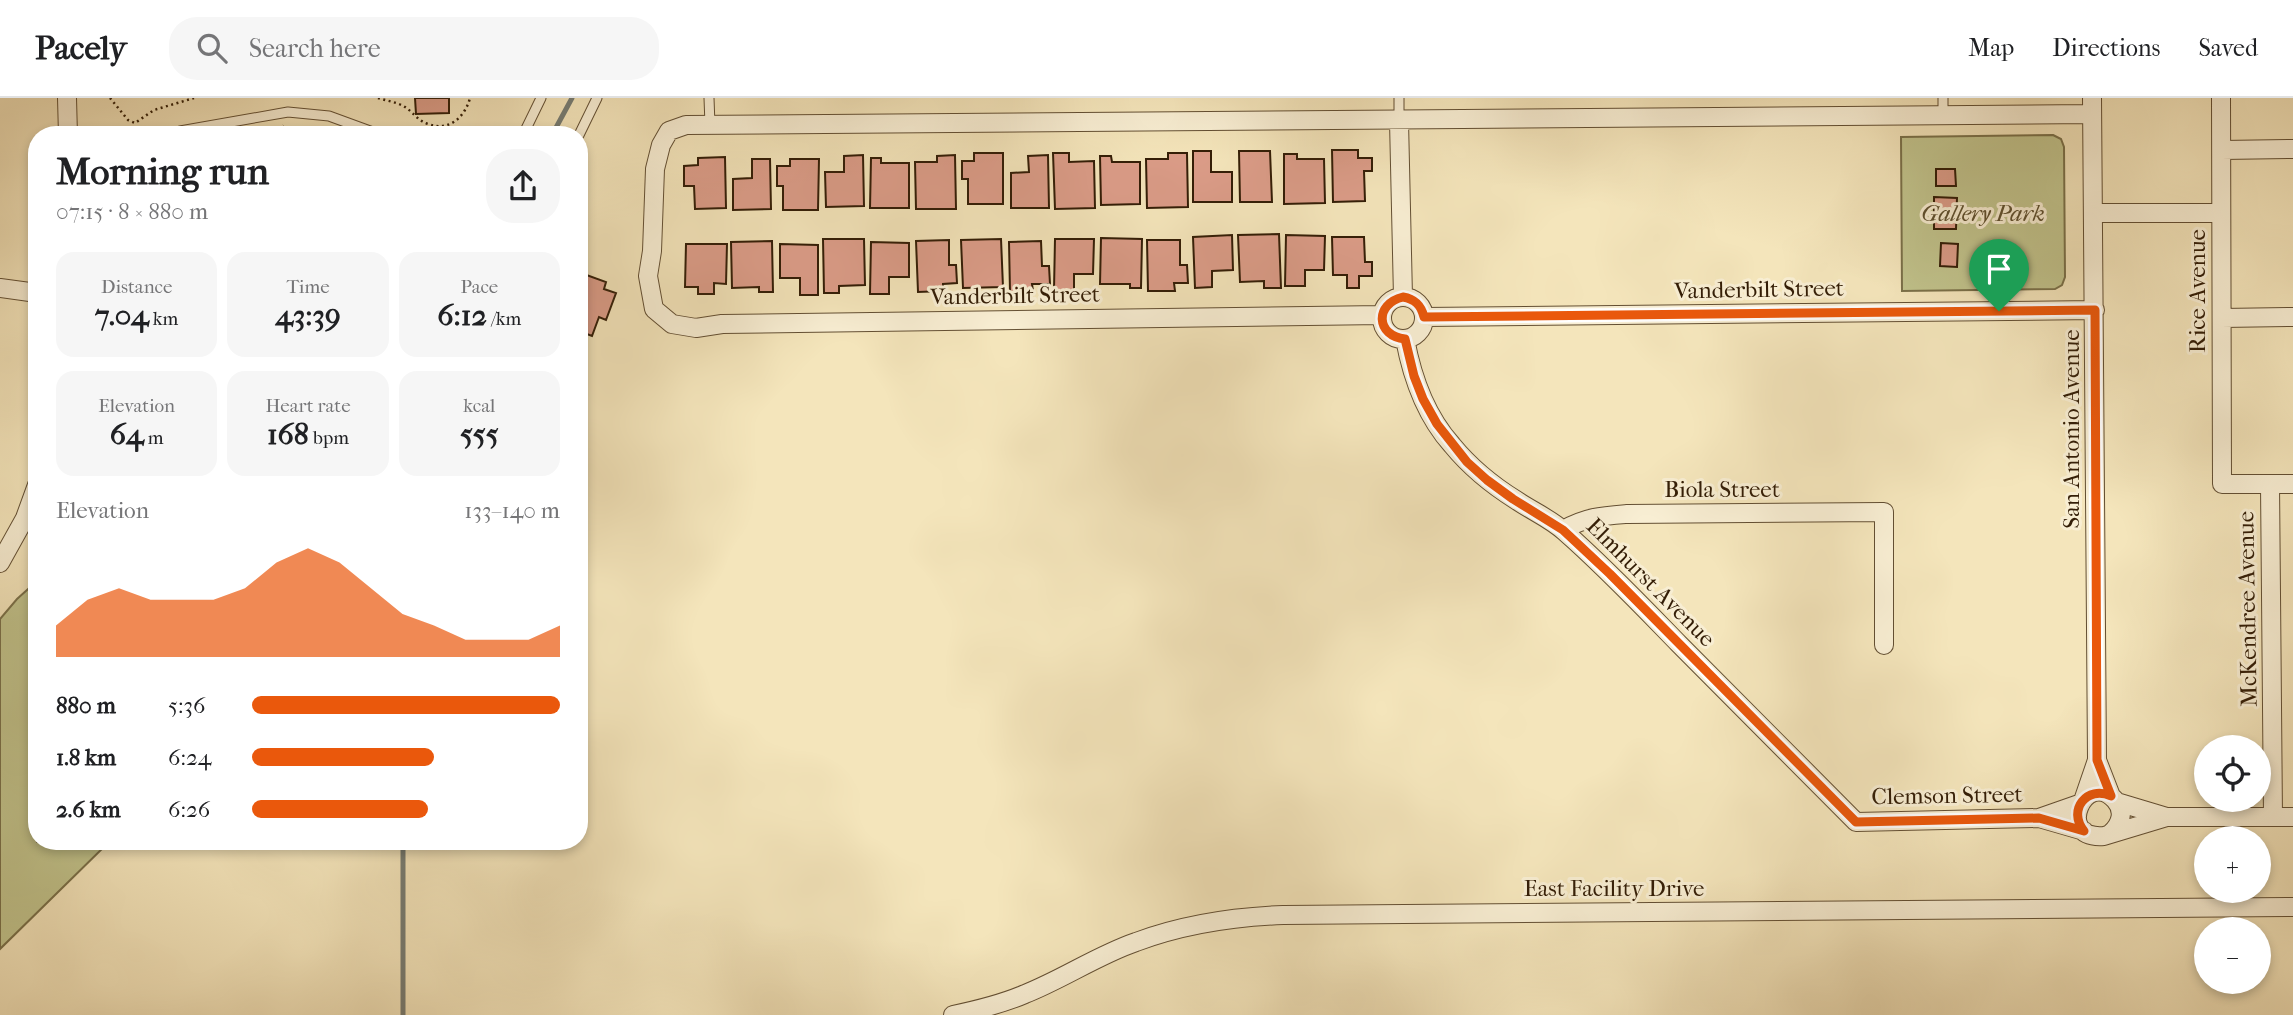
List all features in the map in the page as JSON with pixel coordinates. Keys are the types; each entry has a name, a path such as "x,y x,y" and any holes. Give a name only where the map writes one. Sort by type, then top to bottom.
{"street":[{"path":"67,98 68,126"},
{"name":"Rice Avenue","path":"2221,98 2222,484 2270,484"},
{"path":"710,125 1399,121 1943,107 2092,106"},
{"name":"San Antonio Avenue","path":"2081,801 2097,760 2092,106"},
{"path":"1399,121 1403,297"},
{"name":"Vanderbilt Street","path":"710,125 686,125 669,131 661,145 655,169 652,251 648,276 654,309 673,324 696,328 722,324 1382,315"},
{"path":"2222,150 2293,149"},
{"path":"2094,213 2221,213"},
{"path":"0,288 28,292"},
{"path":"1403,297 1416,301 1424,317 1420,331 1405,339 1387,331 1382,315 1388,303 1403,297"},
{"name":"Vanderbilt Street","path":"1424,317 2095,310"},
{"path":"2222,318 2293,317"},
{"name":"Elmhurst Avenue","path":"1405,339 1423,399 1450,443 1487,480 1563,530 1856,822"},
{"path":"2270,484 2293,484"},
{"name":"McKendree Avenue","path":"2270,484 2273,817"},
{"path":"0,563 28,510"},
{"name":"Biola Street","path":"1563,530 1580,520 1595,516 1627,514 1884,512 1884,645"},
{"name":"San Antonio Avenue","path":"2097,760 2114,799"},
{"path":"2167,817 2097,793 2081,801 2077,818 2084,831 2097,837 2167,817 2293,817"},
{"path":"2111,833 2120,822 2121,815 2114,799"},
{"name":"Clemson Street","path":"2039,818 2081,801"},
{"name":"Clemson Street","path":"1856,822 2039,818 2084,831"},
{"name":"East Facility Drive","path":"953,1015 975,1011 1025,994 1134,942 1183,927 1236,917 2293,908"}],"lane":[{"path":"527,126 541,98"},
{"path":"583,126 597,98"},
{"path":"709,98 710,125"},
{"path":"1399,98 1399,121"},
{"path":"208,126 288,112 328,117 354,126"}],"path":[{"path":"110,98 128,120 135,123 154,110 194,98"},
{"path":"378,98 405,107 420,120 438,126 455,121 464,114 470,98"}],"green space":[{"name":"Gallery Park","path":"2053,135 2061,139 2064,147 2065,277 2062,285 2055,289 1902,291 1901,137"},
{"path":"28,589 28,850 101,850 0,949 0,619"}],"building":[{"path":"415,98 449,98 449,113 416,114"},
{"path":"1332,150 1358,150 1358,158 1372,158 1372,171 1364,171 1365,201 1333,202"},
{"path":"1193,151 1211,151 1211,172 1232,172 1232,202 1193,202"},
{"path":"1239,151 1270,151 1272,202 1240,202"},
{"path":"974,153 1003,153 1003,204 968,204 968,179 962,179 962,161 974,161"},
{"path":"1053,153 1069,153 1069,162 1094,161 1095,208 1055,209"},
{"path":"1168,153 1187,153 1188,207 1147,208 1146,159 1168,159"},
{"path":"1284,154 1297,154 1297,159 1324,159 1325,203 1284,204"},
{"path":"863,155 864,206 826,207 825,172 844,172 844,156"},
{"path":"955,155 956,209 916,209 915,162 937,162 937,156"},
{"path":"1048,155 1049,208 1011,208 1011,173 1029,172 1028,156"},
{"path":"1100,156 1111,156 1112,162 1140,162 1140,204 1101,205"},
{"path":"725,157 726,208 695,209 694,186 684,186 684,166 698,165 698,158"},
{"path":"871,158 881,158 881,163 909,163 909,208 870,208"},
{"path":"752,159 770,159 771,209 733,210 733,179 752,178"},
{"path":"790,159 819,159 818,210 783,210 783,186 777,186 777,166 790,166"},
{"path":"1936,169 1955,169 1956,186 1936,186"},
{"path":"1934,197 1957,198 1956,229 1934,229"},
{"path":"1279,234 1281,288 1264,288 1264,281 1240,282 1238,235"},
{"path":"1232,235 1233,270 1212,271 1212,287 1195,288 1193,237"},
{"path":"1286,235 1325,236 1324,270 1305,270 1305,286 1285,286"},
{"path":"1332,237 1364,237 1365,262 1372,262 1372,276 1359,276 1359,288 1347,288 1347,275 1333,275"},
{"path":"1101,238 1142,239 1141,288 1130,288 1130,284 1100,284"},
{"path":"823,239 864,239 865,285 839,286 839,293 824,293"},
{"path":"1001,239 1003,287 963,288 961,240"},
{"path":"1055,239 1094,239 1093,274 1074,274 1074,291 1054,290"},
{"path":"949,240 949,265 956,265 957,283 943,284 943,291 918,292 916,241"},
{"path":"1147,240 1180,240 1180,265 1187,265 1188,283 1174,283 1175,291 1148,291"},
{"path":"772,241 773,292 759,292 759,287 732,288 731,242"},
{"path":"1041,241 1042,266 1049,266 1050,284 1032,284 1033,291 1010,292 1009,242"},
{"path":"871,242 909,243 909,277 889,277 889,294 870,294"},
{"path":"1941,243 1958,244 1957,267 1940,266"},
{"path":"686,244 727,244 726,284 714,283 714,294 698,294 698,287 685,287"},
{"path":"780,244 818,245 818,295 800,295 800,278 780,278"},
{"path":"588,276 606,282 604,289 616,293 606,320 599,317 592,336 588,334"}],"waterway":[{"path":"557,126 572,98"},
{"path":"403,850 403,1015"}],"route":[{"path":"1403,297 1416,301 1424,317 1999,311 2095,310 2097,760 2111,796 2105,793 2090,794 2079,804 2077,818 2084,831 2066,828 2039,818 1856,822 1563,530 1513,499 1467,462 1450,443 1423,399 1405,339 1387,331 1382,315 1388,303 1403,297"}]}
